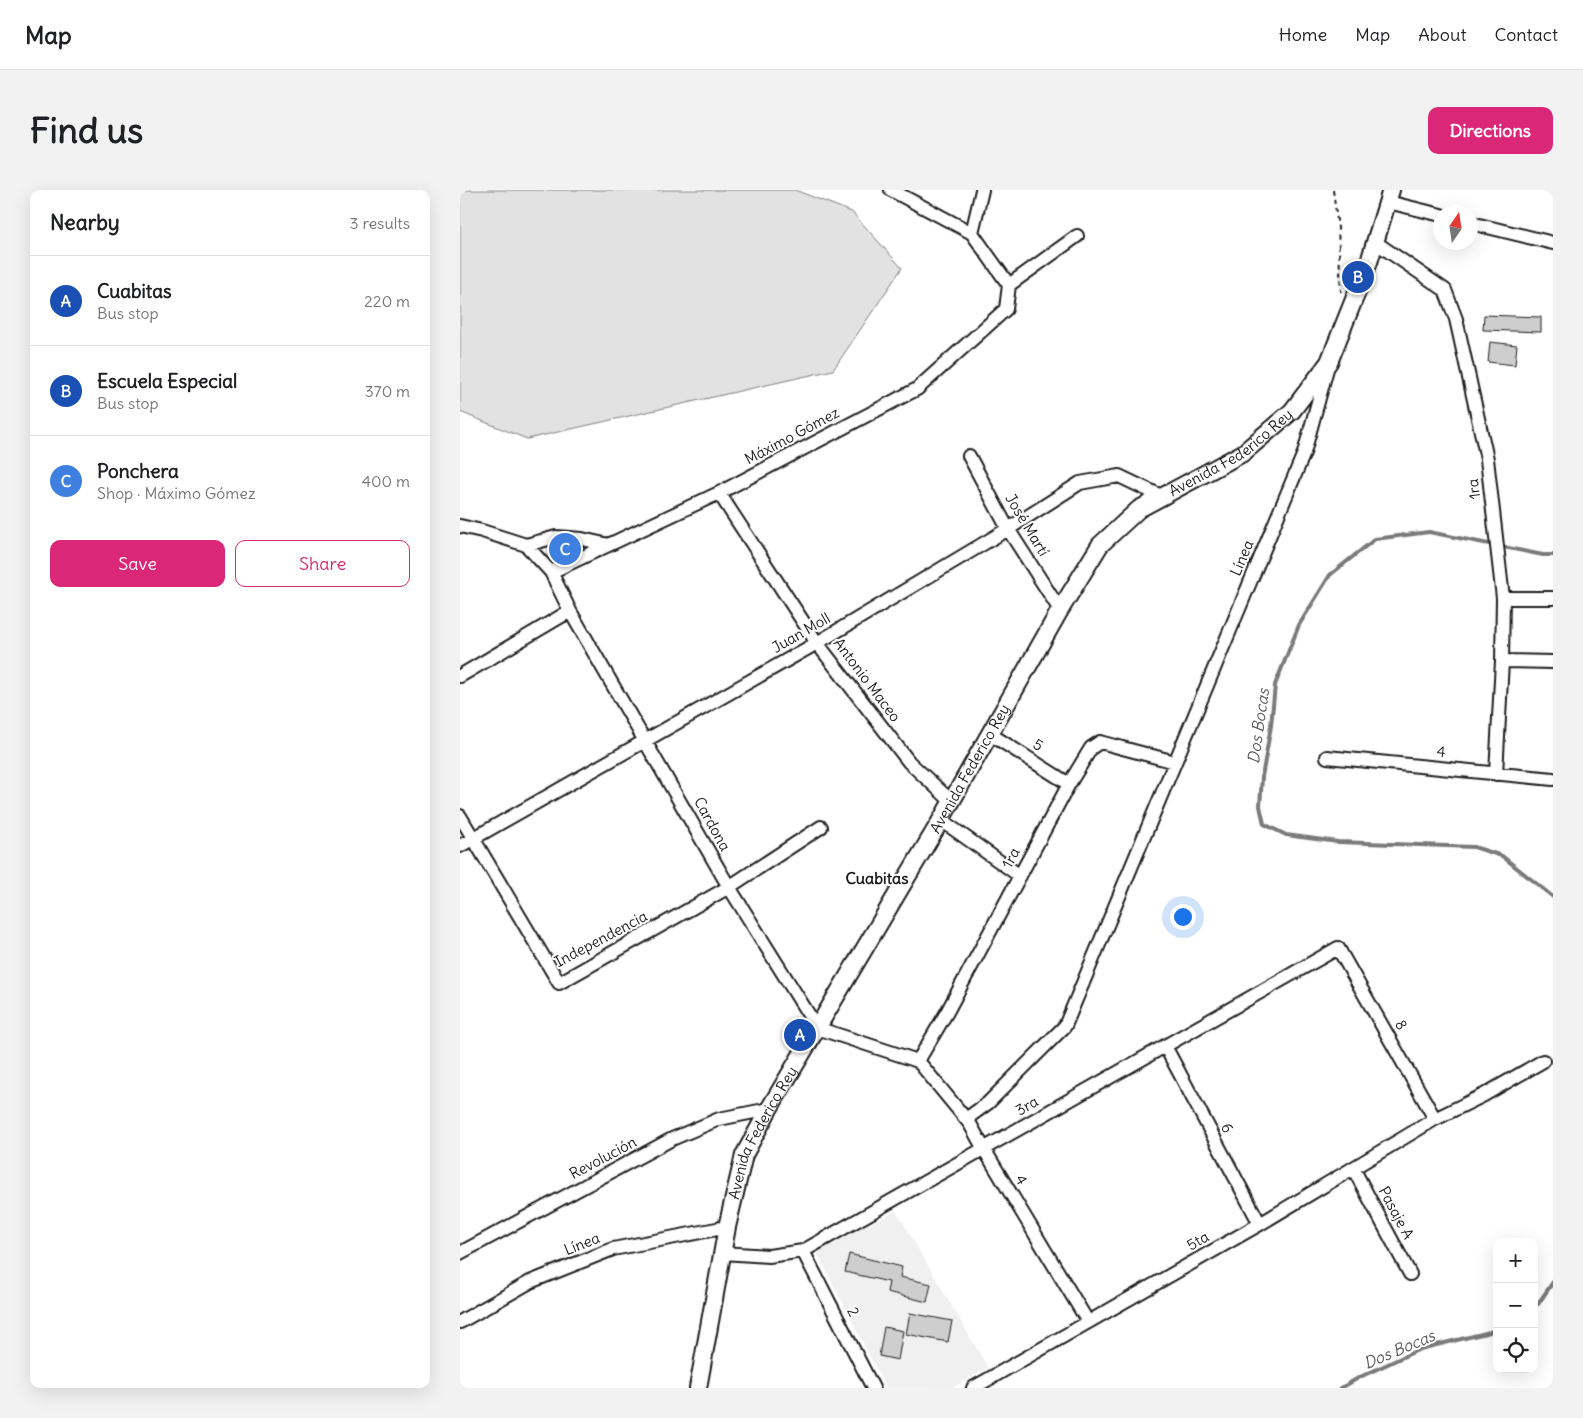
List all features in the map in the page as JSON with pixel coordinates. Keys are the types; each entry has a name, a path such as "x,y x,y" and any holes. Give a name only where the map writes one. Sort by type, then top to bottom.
{"main road":[{"name":"Avenida Federico Rey","path":"698,1388 726,1227 744,1154 769,1109 941,820 1060,610 1100,545 1139,508 1243,453 1292,412 1328,362 1369,262 1390,196"}],"street":[{"path":"891,190 972,233 1009,285 1077,236"},
{"path":"972,233 982,190"},
{"path":"1390,196 1433,213"},
{"path":"1478,225 1553,244"},
{"name":"1ra","path":"1375,242 1445,290 1456,319 1487,459 1503,598 1502,661 1496,774"},
{"name":"Máximo Gómez","path":"551,572 719,493 917,389 1006,309 1009,285"},
{"name":"Línea","path":"966,1119 988,1103 1065,1026 1304,453 1328,362"},
{"name":"José Martí","path":"969,456 1008,529 1060,610"},
{"name":"Juan Moll","path":"460,846 818,643 1008,529 1080,483 1119,476 1161,496"},
{"name":"Antonio Maceo","path":"719,493 818,643 909,762 951,801"},
{"path":"460,518 482,531"},
{"path":"460,526 526,545 556,537 582,539 608,545"},
{"name":"Cardona","path":"526,545 551,572 570,611 729,887 817,1028"},
{"path":"1503,598 1553,598"},
{"path":"460,676 570,611"},
{"path":"1502,661 1553,662"},
{"name":"5","path":"990,734 1069,784"},
{"name":"1ra","path":"918,1061 947,1012 1069,784 1091,748 1100,742 1174,762"},
{"name":"4","path":"1327,757 1553,779"},
{"name":"Independencia","path":"460,816 559,983 729,887 821,827"},
{"path":"941,820 1020,876"},
{"name":"3ra","path":"722,1253 769,1256 803,1251 1338,948"},
{"name":"8","path":"1338,948 1436,1119"},
{"path":"817,1028 918,1061"},
{"name":"6","path":"1165,1046 1260,1224"},
{"name":"4","path":"918,1061 970,1124 1088,1322"},
{"name":"5ta","path":"973,1388 991,1384 1088,1322 1260,1224 1436,1119 1484,1095 1543,1061"},
{"name":"Revolución","path":"460,1253 672,1139 719,1119 769,1109"},
{"name":"Pasaje A","path":"1353,1168 1410,1274"},
{"name":"Línea","path":"460,1322 530,1282 613,1249 726,1227"},
{"name":"2","path":"803,1251 873,1388"}],"path":[{"path":"1332,190 1338,228 1341,292"}],"shaded area":[{"path":"460,190 795,190 852,212 902,268 833,370 527,439 460,412"},
{"path":"896,1211 988,1368 952,1388 886,1388 816,1250"}],"building":[{"path":"1484,315 1541,317 1541,332 1483,330"},
{"path":"1490,342 1517,345 1515,365 1488,362"},
{"path":"849,1254 902,1267 900,1277 931,1284 927,1302 887,1292 889,1282 845,1272"},
{"path":"910,1313 952,1321 948,1342 906,1334"},
{"path":"884,1327 903,1331 898,1360 879,1356"}],"waterway":[{"name":"Dos Bocas","path":"1553,555 1543,555 1429,532 1375,539 1330,575 1299,625 1275,685 1271,726 1262,777 1260,806 1264,824 1286,835 1338,842 1474,847 1502,856 1553,897"},
{"name":"Dos Bocas","path":"1538,1304 1553,1282"},
{"name":"Dos Bocas","path":"1341,1388 1420,1349 1493,1330"}],"place":[{"name":"Escuela Especial","path":"1358,277"},
{"name":"Ponchera","path":"565,549"},
{"name":"Cuabitas","path":"800,1035"}],"district":[{"name":"Cuabitas","path":"877,878"}]}
